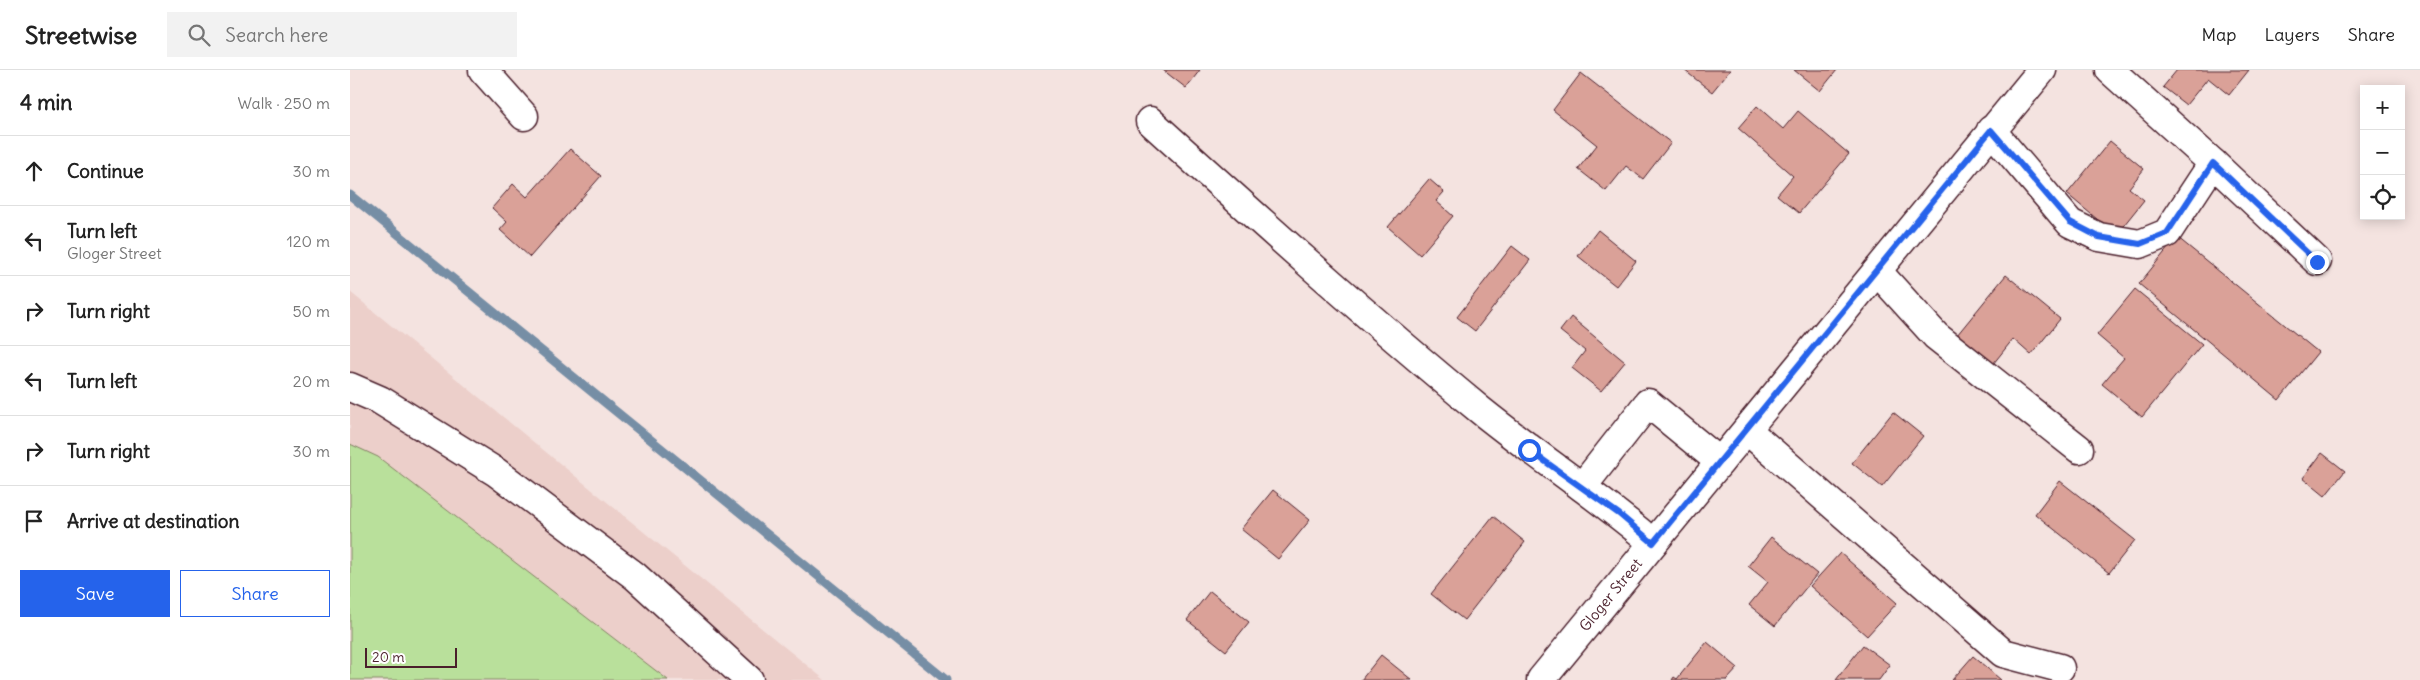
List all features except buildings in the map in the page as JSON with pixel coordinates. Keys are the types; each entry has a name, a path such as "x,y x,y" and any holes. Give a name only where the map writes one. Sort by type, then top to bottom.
{"street":[{"path":"482,70 524,116"},
{"name":"Gloger Street","path":"1541,680 2042,70"},
{"path":"2110,70 2213,163 2317,262"},
{"path":"1150,121 1306,262 1435,373 1529,450 1619,514 1653,543"},
{"path":"1991,130 2070,222 2099,237 2140,244 2167,233 2213,163"},
{"path":"1877,271 1936,336 2079,449"},
{"path":"350,388 380,400 496,472 635,576 748,680"},
{"path":"1582,487 1648,403 1720,462"},
{"path":"1747,430 2003,653 2060,668"}],"shaded area":[{"path":"350,292 825,680 350,680"}],"green space":[{"path":"350,444 378,457 668,680 350,680"}],"waterway":[{"path":"350,195 946,680"}],"route":[{"path":"1529,450 1619,514 1653,543 1991,130 2070,222 2099,237 2140,244 2167,233 2213,163 2317,262"}]}
